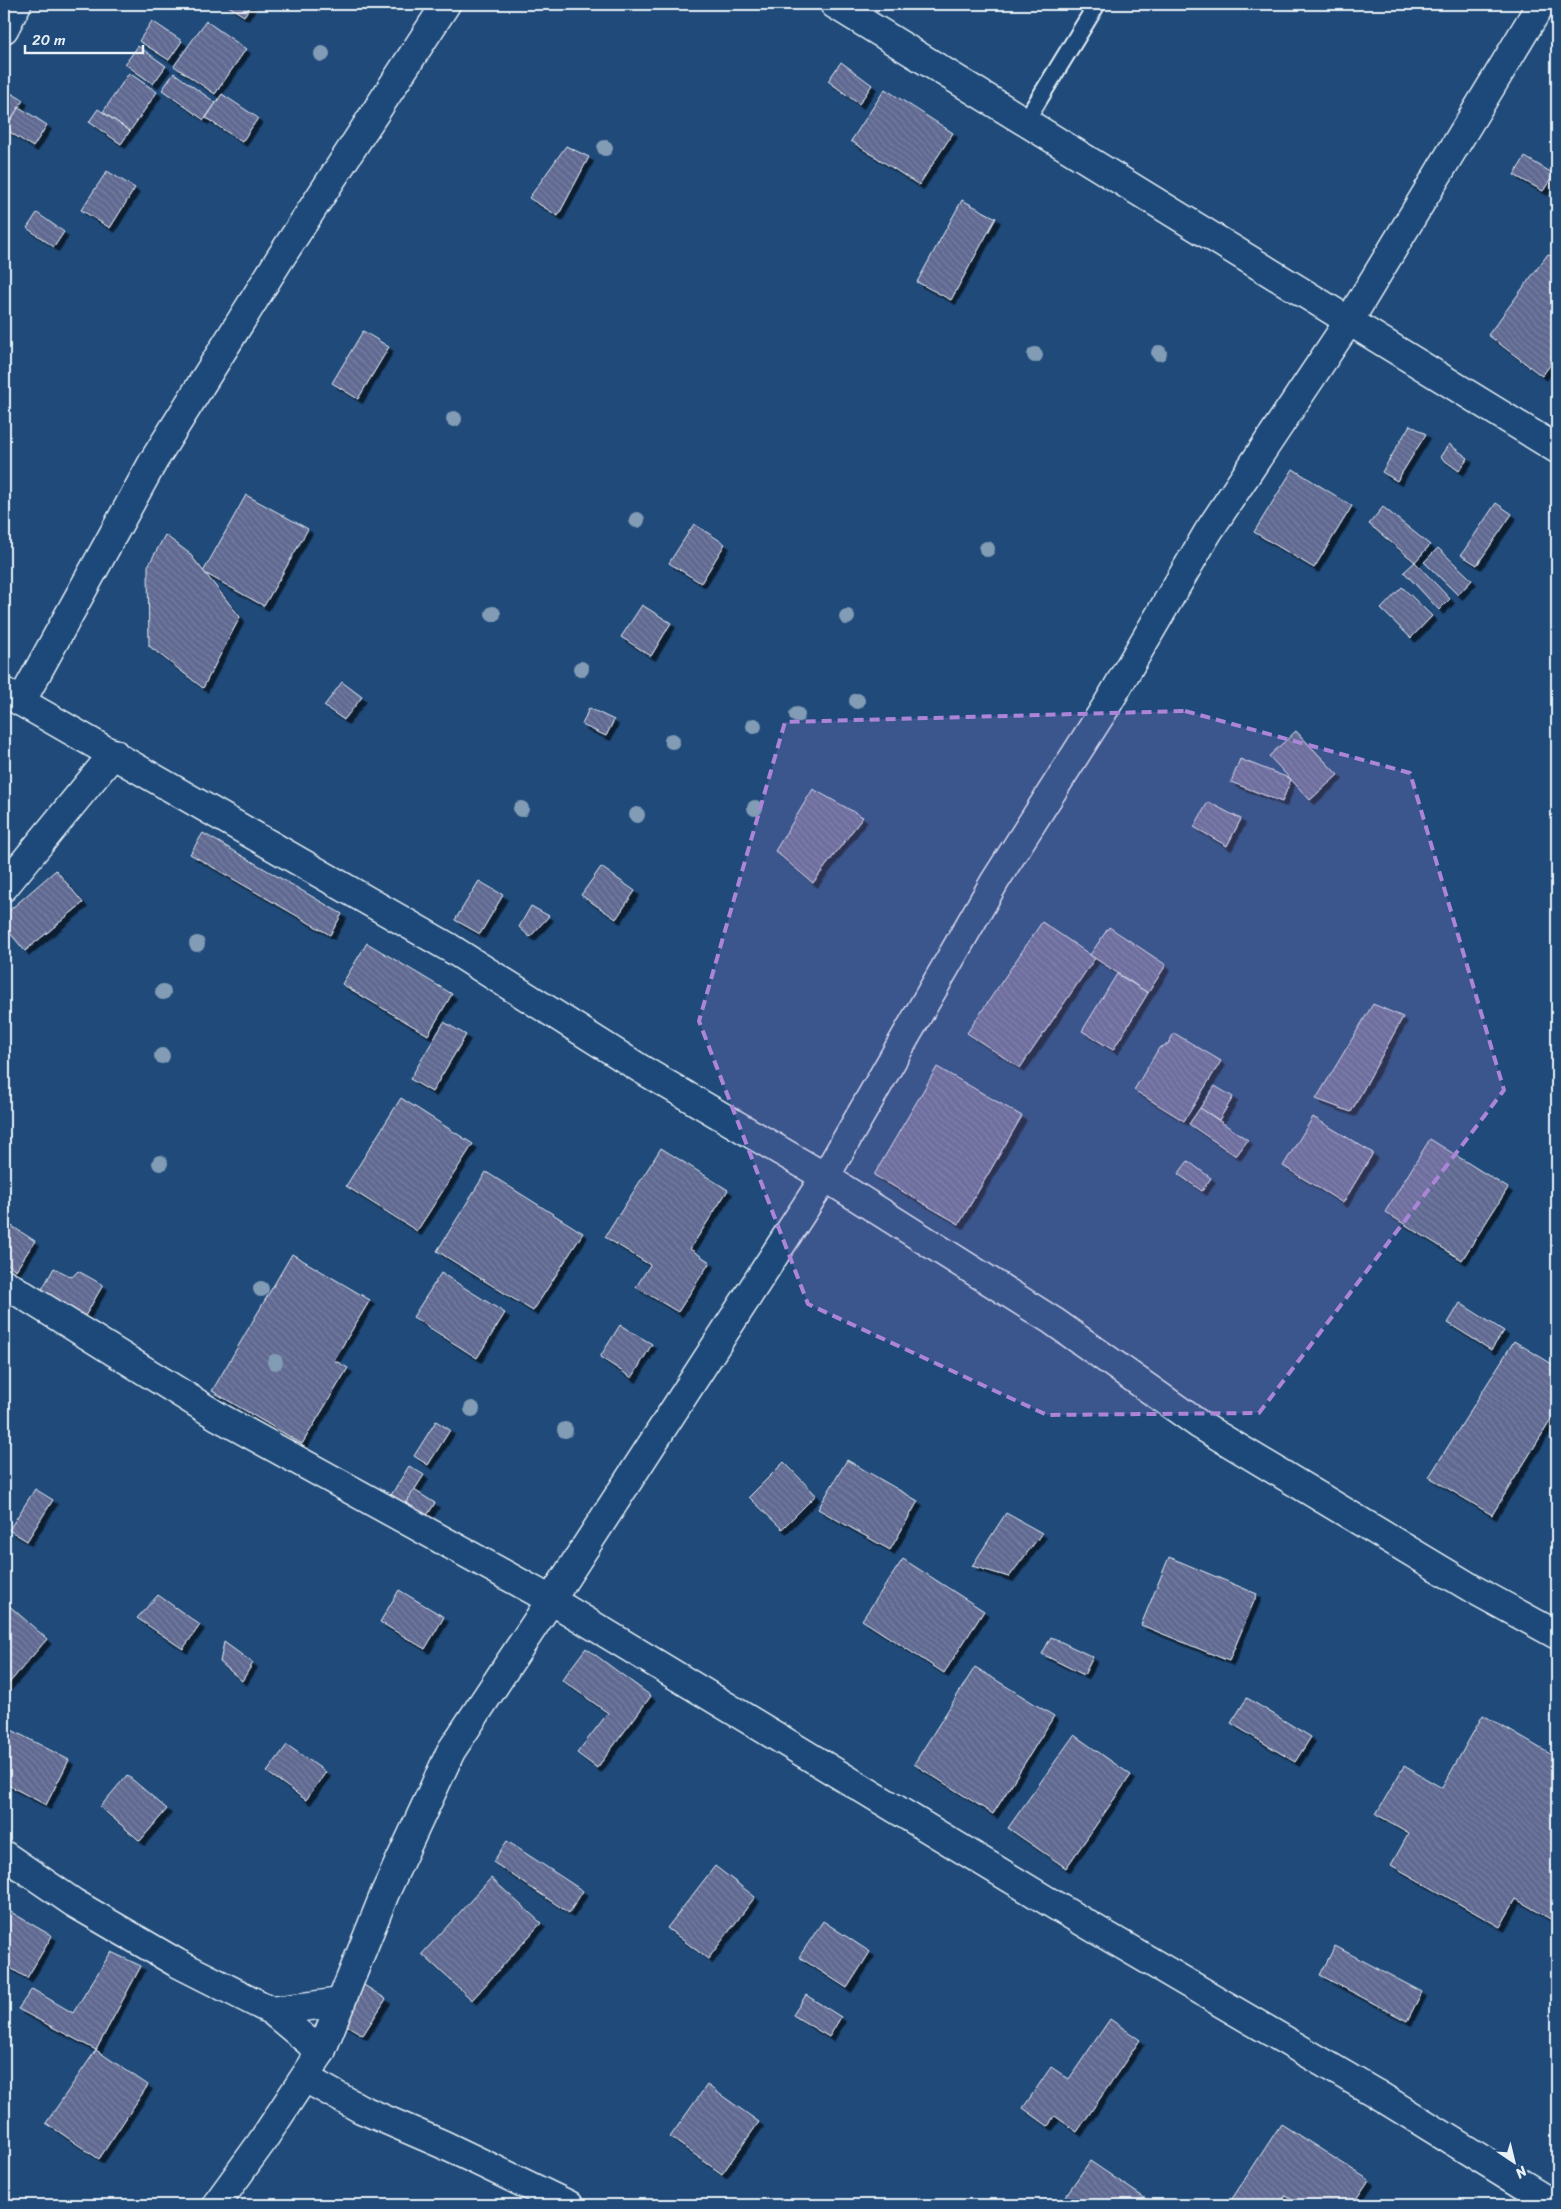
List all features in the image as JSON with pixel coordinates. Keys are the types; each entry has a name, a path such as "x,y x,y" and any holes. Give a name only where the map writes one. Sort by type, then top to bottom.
{"street":[{"path":"4,29 17,4"},
{"path":"446,4 279,260 154,460 12,697 114,753 450,948 641,1070 825,1177 1053,1321 1200,1425 1473,1589 1557,1635"},
{"path":"834,4 1557,449"},
{"path":"216,2205 305,2078 321,2052 385,1893 451,1751 825,1177 994,880 1107,705 1208,532 1349,321 1541,4"},
{"path":"4,887 114,753"},
{"path":"4,1283 218,1417 551,1600 1056,1906 1375,2093 1556,2205"},
{"path":"4,1855 74,1903 169,1958 272,2012 321,2052"},
{"path":"272,2012 341,2002"},
{"path":"305,2078 361,2109 442,2144 569,2205"}],"lane":[{"path":"1025,122 1097,4"}],"highlighted area":[{"path":"1185,711 1410,773 1504,1090 1259,1413 1047,1415 808,1304 699,1021 785,722"}],"building":[{"path":"225,4 252,4 244,16"},
{"path":"152,21 182,41 169,60 139,41"},
{"path":"206,21 246,49 215,94 174,66"},
{"path":"138,46 166,66 153,84 125,64"},
{"path":"841,62 872,85 859,104 828,81"},
{"path":"129,73 157,92 130,131 103,112"},
{"path":"174,73 216,103 204,120 162,90"},
{"path":"4,89 23,100 12,119 4,114"},
{"path":"885,89 953,133 919,185 851,141"},
{"path":"222,94 258,118 242,142 206,118"},
{"path":"19,107 47,125 33,147 5,129"},
{"path":"98,109 130,131 121,144 89,122"},
{"path":"566,146 589,157 558,216 529,198"},
{"path":"1525,157 1554,174 1543,191 1514,175"},
{"path":"107,171 135,188 110,228 81,210"},
{"path":"962,200 996,218 951,300 917,282"},
{"path":"37,213 64,232 54,247 27,228"},
{"path":"1548,254 1557,261 1557,356 1542,376 1488,335"},
{"path":"363,331 389,347 358,399 332,383"},
{"path":"1410,425 1426,434 1397,481 1382,472"},
{"path":"1449,444 1468,458 1459,471 1440,457"},
{"path":"1293,469 1352,506 1314,568 1254,532"},
{"path":"246,495 308,529 264,606 203,572"},
{"path":"1496,503 1512,514 1477,565 1461,555"},
{"path":"1383,507 1430,545 1415,562 1369,524"},
{"path":"694,524 725,544 701,583 669,563"},
{"path":"165,535 189,553 240,617 203,688 149,646 148,566"},
{"path":"1438,548 1472,580 1458,595 1424,562"},
{"path":"1415,562 1450,599 1439,610 1404,572"},
{"path":"1402,587 1432,616 1411,638 1381,609"},
{"path":"642,605 671,623 651,656 621,637"},
{"path":"342,682 362,697 344,720 324,706"},
{"path":"589,708 614,720 606,736 582,725"},
{"path":"1296,731 1338,775 1310,800 1269,756"},
{"path":"1240,759 1291,779 1282,802 1231,782"},
{"path":"813,789 863,817 813,883 775,851"},
{"path":"1208,802 1241,819 1227,846 1194,827"},
{"path":"203,833 342,914 330,935 190,854"},
{"path":"601,867 635,891 616,919 581,895"},
{"path":"56,870 83,903 25,951 4,926 4,915"},
{"path":"479,881 503,895 480,934 455,920"},
{"path":"531,906 549,916 530,937 519,927"},
{"path":"1042,922 1095,958 1020,1068 967,1033"},
{"path":"1109,927 1166,965 1148,993 1090,955"},
{"path":"367,943 452,994 428,1035 342,984"},
{"path":"1117,974 1148,993 1113,1050 1082,1031"},
{"path":"1373,1004 1403,1017 1351,1112 1316,1099"},
{"path":"444,1022 466,1035 432,1092 410,1079"},
{"path":"1174,1033 1221,1061 1184,1121 1134,1090 1159,1048 1168,1044"},
{"path":"937,1067 1022,1116 959,1224 874,1175"},
{"path":"1215,1086 1233,1097 1219,1120 1200,1108"},
{"path":"401,1098 473,1144 417,1231 346,1186"},
{"path":"1200,1108 1248,1140 1236,1156 1189,1124"},
{"path":"1313,1117 1373,1153 1343,1203 1283,1166"},
{"path":"1430,1139 1508,1188 1462,1260 1385,1212"},
{"path":"661,1148 728,1190 690,1249 710,1262 678,1312 636,1287 650,1265 605,1237"},
{"path":"1188,1161 1211,1178 1202,1191 1178,1174"},
{"path":"486,1172 583,1233 533,1311 437,1251"},
{"path":"4,1221 35,1241 16,1270 4,1262"},
{"path":"292,1254 370,1300 334,1360 348,1368 302,1444 212,1391"},
{"path":"54,1268 72,1277 78,1271 103,1285 81,1323 37,1298"},
{"path":"441,1273 505,1313 477,1358 413,1317"},
{"path":"1460,1303 1504,1331 1491,1350 1448,1323"},
{"path":"620,1325 652,1344 632,1378 600,1357"},
{"path":"1514,1341 1557,1367 1557,1410 1492,1515 1429,1477"},
{"path":"436,1421 450,1430 428,1465 414,1456"},
{"path":"847,1460 918,1501 890,1550 818,1509"},
{"path":"784,1462 816,1495 782,1529 749,1497"},
{"path":"409,1466 424,1475 402,1509 388,1500"},
{"path":"35,1489 53,1500 27,1541 9,1530"},
{"path":"414,1490 435,1503 423,1522 402,1509"},
{"path":"1006,1513 1042,1533 1009,1577 972,1566"},
{"path":"1169,1557 1257,1594 1229,1661 1141,1625"},
{"path":"903,1559 984,1611 944,1673 862,1620"},
{"path":"399,1590 444,1617 425,1649 380,1622"},
{"path":"158,1595 200,1625 183,1649 137,1618"},
{"path":"4,1601 47,1639 4,1689"},
{"path":"1051,1637 1093,1657 1084,1675 1042,1654"},
{"path":"224,1642 253,1663 242,1681 220,1662"},
{"path":"586,1648 651,1696 597,1768 577,1753 608,1713 562,1680"},
{"path":"975,1667 1054,1716 993,1814 914,1764"},
{"path":"1247,1698 1311,1737 1295,1762 1231,1723"},
{"path":"1483,1715 1557,1758 1557,1923 1516,1899 1500,1927 1391,1865 1409,1833 1376,1814 1404,1766 1442,1788"},
{"path":"6,1727 69,1760 46,1805 4,1783 4,1731"},
{"path":"1074,1735 1131,1775 1066,1868 1008,1828"},
{"path":"287,1745 326,1772 306,1800 267,1772"},
{"path":"127,1775 167,1809 140,1841 100,1807"},
{"path":"507,1841 583,1891 569,1913 493,1862"},
{"path":"715,1866 755,1897 708,1959 667,1928"},
{"path":"491,1878 541,1923 472,2000 422,1954"},
{"path":"4,1908 52,1936 27,1978 4,1964"},
{"path":"823,1921 870,1952 847,1988 799,1957"},
{"path":"1335,1946 1422,1992 1407,2021 1320,1975"},
{"path":"111,1952 141,1966 96,2050 18,2009 32,1989 73,2013"},
{"path":"364,1985 386,1999 363,2035 341,2022"},
{"path":"806,1995 841,2017 829,2037 793,2015"},
{"path":"1110,2019 1140,2040 1077,2132 1055,2116 1048,2126 1023,2108 1051,2067 1069,2079"},
{"path":"96,2050 148,2085 99,2159 46,2123"},
{"path":"707,2085 759,2122 722,2174 670,2137"},
{"path":"1281,2124 1369,2180 1352,2205 1302,2205 1286,2195 1279,2205 1228,2205"},
{"path":"1090,2161 1155,2205 1059,2205"}]}
